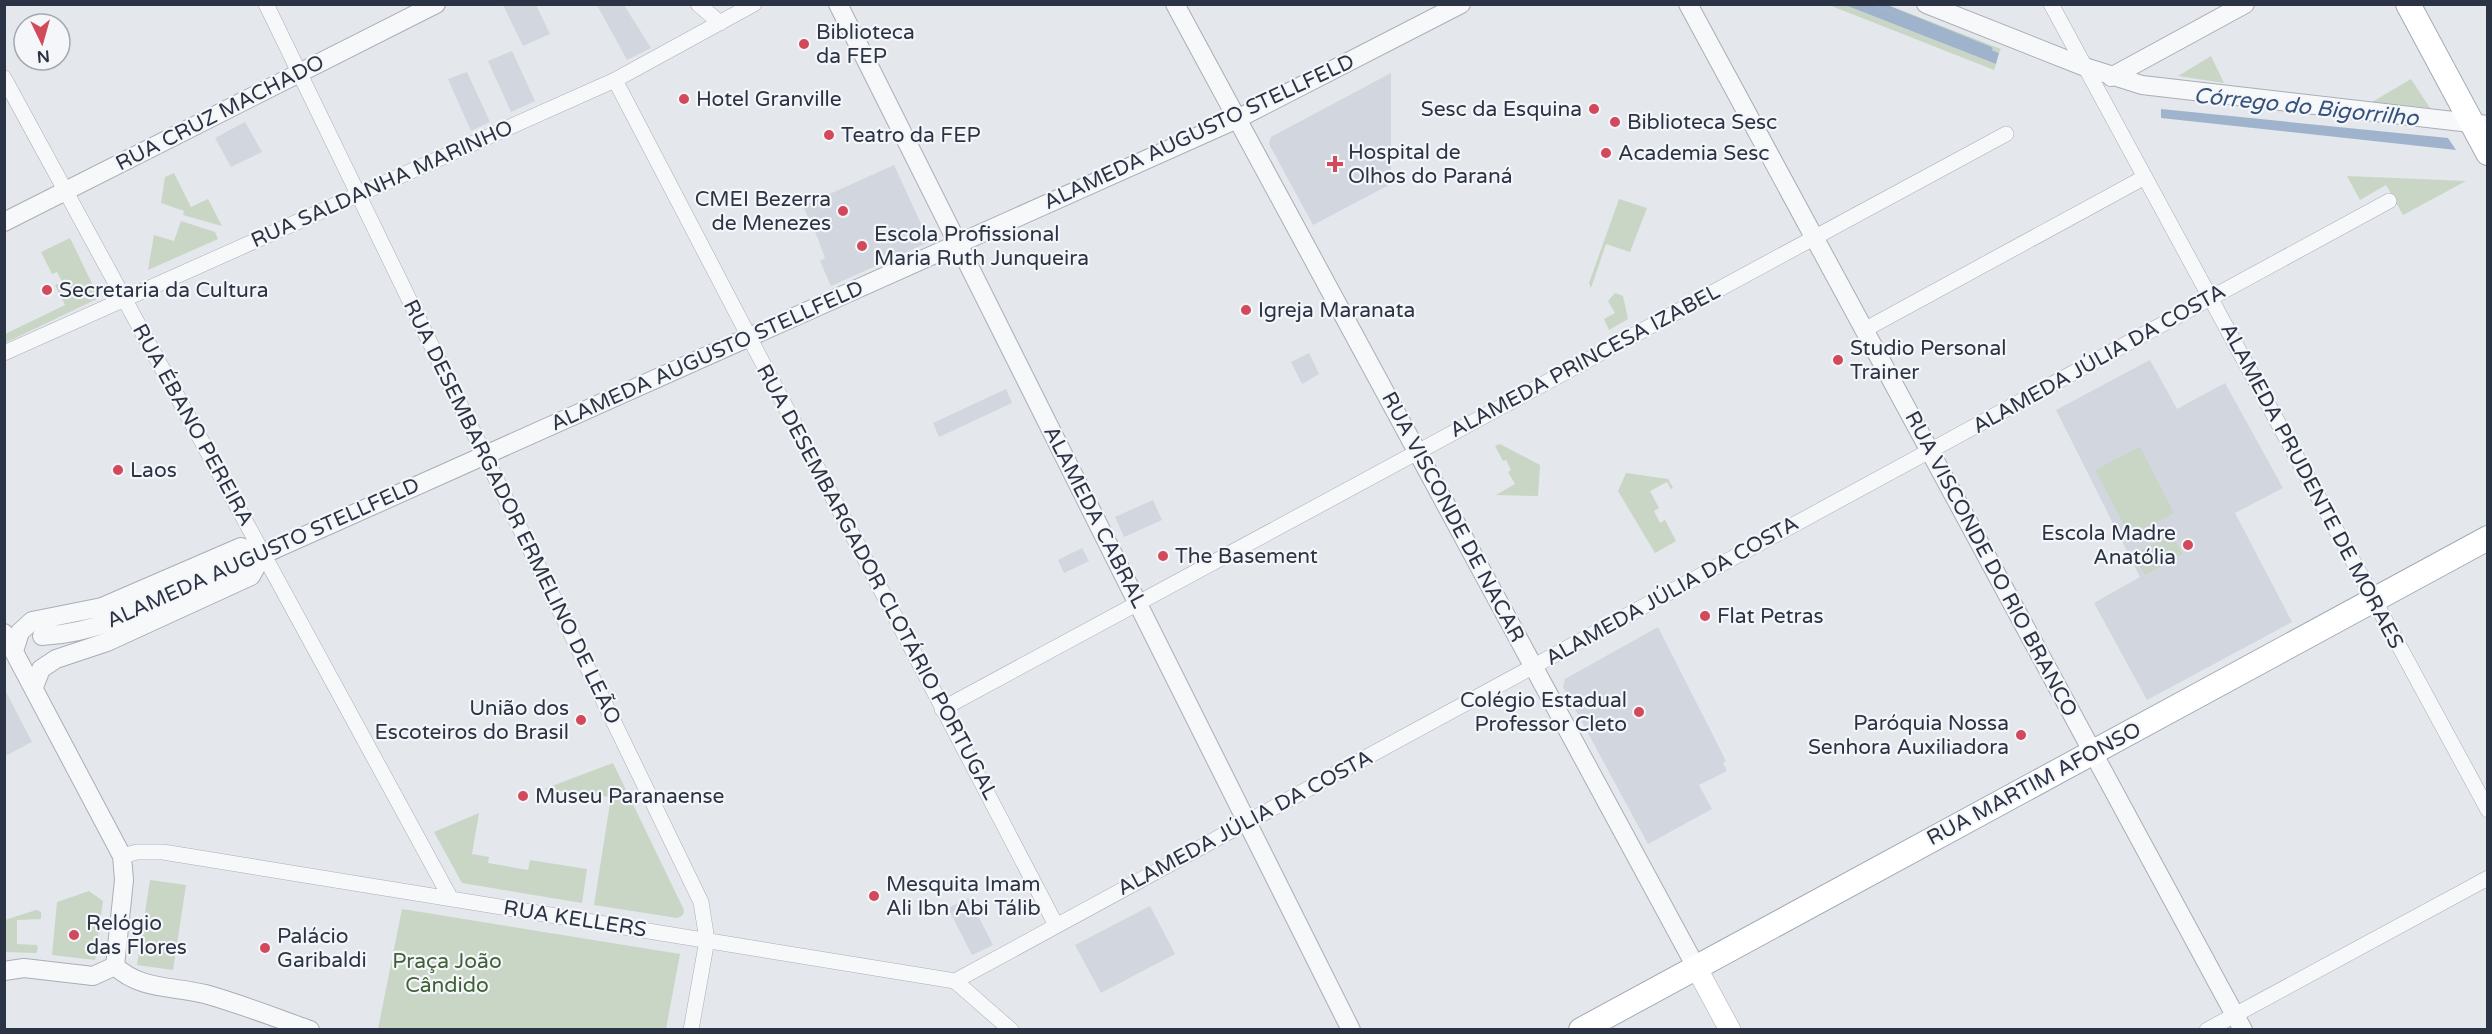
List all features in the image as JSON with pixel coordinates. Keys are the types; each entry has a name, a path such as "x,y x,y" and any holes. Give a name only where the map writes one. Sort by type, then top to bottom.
{"main road":[{"path":"2408,4 2479,124 2487,153"},
{"name":"RUA MARTIM AFONSO","path":"1581,1029 2487,538"},
{"name":"RUA VISCONDE DE NACAR","path":"1696,967 1730,1029"}],"street":[{"name":"RUA DESEMBARGADOR ERMELINO DE LEÃO","path":"266,4 701,902 707,940 691,1029"},
{"name":"RUA CRUZ MACHADO","path":"4,222 436,4"},
{"path":"698,4 720,23"},
{"name":"RUA SALDANHA MARINHO","path":"4,353 615,80 754,4"},
{"name":"ALAMEDA CABRAL","path":"838,4 1351,1029"},
{"name":"RUA VISCONDE DE NACAR","path":"1175,4 1696,967"},
{"name":"ALAMEDA AUGUSTO STELLFELD","path":"42,636 80,632 100,626 263,554 1237,119 1461,4"},
{"name":"RUA VISCONDE DO RIO BRANCO","path":"1688,4 2239,1022"},
{"path":"1926,4 2085,67 2157,87 2479,124"},
{"name":"ALAMEDA PRUDENTE DE MORAES","path":"2051,4 2487,810"},
{"path":"2112,76 2245,4"},
{"name":"RUA ÉBANO PEREIRA","path":"4,78 451,899"},
{"name":"RUA DESEMBARGADOR CLOTÁRIO PORTUGAL","path":"615,80 1056,925"},
{"name":"ALAMEDA PRINCESA IZABEL","path":"942,708 2006,134"},
{"path":"1864,330 2145,177"},
{"name":"ALAMEDA JÚLIA DA COSTA","path":"954,981 2389,201"},
{"path":"14,651 20,632 32,621 102,607 241,547 263,554 251,576 107,642 56,659 41,669 34,687"},
{"path":"4,633 122,856 124,880 115,966"},
{"name":"RUA KELLERS","path":"122,856 138,852 163,852 954,981"},
{"path":"2207,1029 2239,1022 2487,878"},
{"path":"4,971 24,968 93,976 115,966"},
{"path":"115,966 140,983 204,994 310,1029"},
{"path":"954,981 1011,1029"}],"shaded area":[{"path":"503,5 536,5 550,34 523,46"},
{"path":"597,5 624,5 651,48 627,60"},
{"path":"512,51 535,101 511,112 488,61"},
{"path":"467,72 490,122 471,131 448,79"},
{"name":"Hospital de Olhos do Paraná","path":"1391,73 1391,184 1313,225 1269,144 1271,137"},
{"path":"245,122 262,152 231,167 215,138"},
{"path":"894,165 928,239 927,243 831,286 820,261 825,258 803,206"},
{"path":"1309,353 1319,374 1302,384 1291,362"},
{"name":"Escola Madre Anatólia","path":"2150,360 2177,409 2225,383 2283,488 2235,513 2292,622 2147,700 2094,603 2140,577 2056,410"},
{"path":"1006,389 1012,403 939,437 933,423"},
{"path":"1153,500 1162,520 1124,537 1115,517"},
{"path":"1082,548 1089,561 1064,573 1058,560"},
{"name":"Colégio Estadual Professor Cleto","path":"1658,627 1726,761 1723,763 1727,771 1699,785 1712,809 1648,844 1563,687 1565,679"},
{"path":"4,688 32,742 5,756 4,756"},
{"path":"969,898 993,945 972,955 948,908"},
{"path":"1150,906 1175,954 1101,993 1075,945"}],"green space":[{"path":"1829,5 1845,5 1996,64 1994,70"},
{"path":"1874,5 1888,5 2001,49 1999,53"},
{"path":"2211,56 2224,83 2178,76"},
{"path":"2411,79 2430,108 2372,102"},
{"path":"174,173 191,207 208,199 222,226 183,215 184,211 161,203 165,177"},
{"path":"2347,176 2466,181 2403,215 2386,185 2360,200"},
{"path":"1619,199 1647,208 1630,252 1606,244 1591,288 1589,283"},
{"path":"181,221 215,232 218,239 148,270 154,235 174,241"},
{"path":"70,238 99,298 5,343 5,334 65,305 55,285 62,282 57,272 52,274 41,252"},
{"path":"1615,293 1623,296 1628,319 1609,330 1604,319 1615,313 1608,301"},
{"path":"1500,444 1540,465 1538,496 1496,495 1515,484 1508,472 1511,470 1506,460 1503,461 1495,446"},
{"path":"2140,447 2174,513 2130,536 2095,470"},
{"path":"1626,473 1668,479 1673,488 1671,489 1667,482 1650,491 1659,508 1654,511 1660,523 1665,520 1676,541 1655,553 1618,491"},
{"path":"2172,535 2183,554 2145,575 2134,554"},
{"path":"613,763 684,910 683,915 677,918 594,905 611,797 544,789"},
{"path":"479,813 472,854 489,857 488,863 528,870 530,860 587,869 582,903 462,883 434,832"},
{"path":"150,880 186,885 173,970 137,965"},
{"path":"89,891 103,901 95,960 52,955 57,902"},
{"name":"Praça João Cândido","path":"402,909 680,954 666,1029 378,1029"},
{"path":"36,910 41,912 41,919 17,920 17,944 37,945 36,953 5,952 5,920"}],"water":[{"path":"1845,5 1874,5 1999,53 1996,64"},
{"path":"2161,109 2448,138 2456,150 2161,118"}],"waterway":[{"name":"Córrego do Bigorrilho","path":"1878,4 1990,49"}],"place":[{"name":"Biblioteca da FEP","path":"804,44"},
{"name":"Hotel Granville","path":"684,99"},
{"name":"Sesc da Esquina","path":"1594,109"},
{"name":"Biblioteca Sesc","path":"1615,122"},
{"name":"Teatro da FEP","path":"829,135"},
{"name":"Academia Sesc","path":"1606,153"},
{"name":"Hospital de Olhos do Paraná","path":"1335,164"},
{"name":"CMEI Bezerra de Menezes","path":"843,211"},
{"name":"Escola Profissional Maria Ruth Junqueira","path":"862,246"},
{"name":"Secretaria da Cultura","path":"47,290"},
{"name":"Igreja Maranata","path":"1246,310"},
{"name":"Studio Personal Trainer","path":"1838,360"},
{"name":"Laos","path":"118,470"},
{"name":"Escola Madre Anatólia","path":"2188,545"},
{"name":"The Basement","path":"1163,556"},
{"name":"Flat Petras","path":"1705,616"},
{"name":"Colégio Estadual Professor Cleto","path":"1639,712"},
{"name":"União dos Escoteiros do Brasil","path":"581,720"},
{"name":"Paróquia Nossa Senhora Auxiliadora","path":"2021,735"},
{"name":"Museu Paranaense","path":"523,796"},
{"name":"Mesquita Imam Ali Ibn Abi Tálib","path":"874,896"},
{"name":"Relógio das Flores","path":"74,935"},
{"name":"Palácio Garibaldi","path":"265,948"}]}
